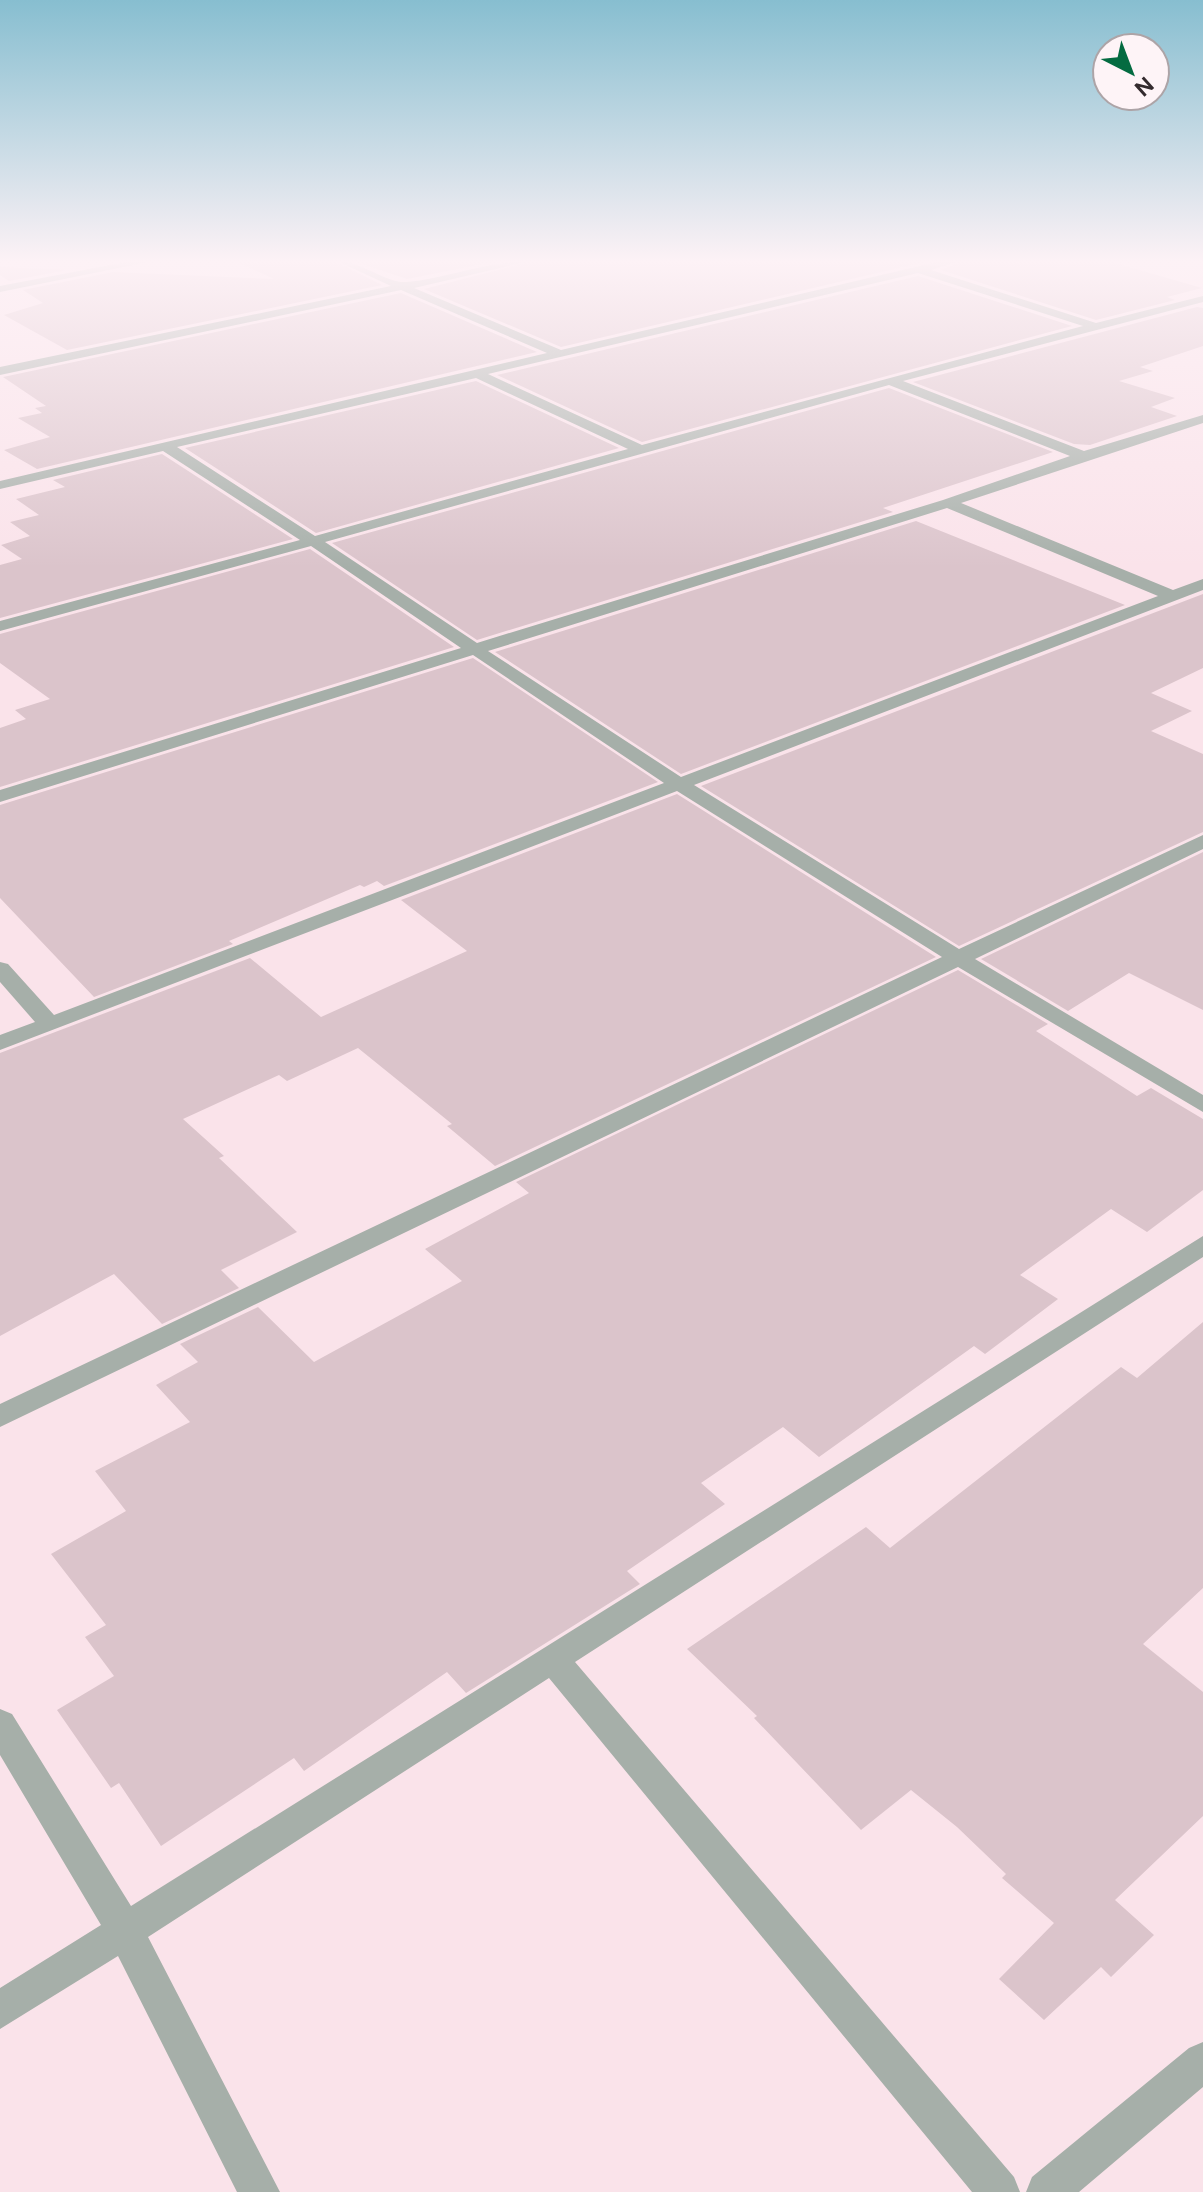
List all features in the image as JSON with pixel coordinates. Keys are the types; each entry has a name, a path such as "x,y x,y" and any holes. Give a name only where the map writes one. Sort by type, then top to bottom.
{"street":[{"path":"0,371 36,363"},
{"path":"0,485 529,363"},
{"path":"0,626 318,542 639,449 960,363"},
{"path":"480,375 639,449"},
{"path":"893,382 1083,456"},
{"path":"0,796 481,650 1203,419"},
{"path":"167,447 318,542 680,784 956,958 1203,1105"},
{"path":"948,503 1173,596"},
{"path":"0,1043 1203,584"},
{"path":"0,1416 1203,841"},
{"path":"0,969 50,1024"},
{"path":"0,2010 1203,1245"},
{"path":"552,1658 999,2192"},
{"path":"0,1724 125,1931 259,2192"},
{"path":"1047,2192 1203,2062"}],"building":[{"path":"68,363 489,363 37,469 4,450 50,437 18,418 42,413 35,408 46,406 3,377"},
{"path":"547,363 934,363 642,442 497,375"},
{"path":"984,363 1151,363 1140,367 1153,371 1119,381 1175,398 1151,407 1177,416 1090,445 1074,444 913,382"},
{"path":"476,381 619,448 316,533 185,448"},
{"path":"889,388 1053,452 883,508 893,512 477,640 332,543"},
{"path":"162,454 293,539 0,618 0,565 22,559 1,545 30,536 10,522 39,515 16,499 65,487 53,480"},
{"path":"916,521 1125,605 681,774 495,652"},
{"path":"310,549 454,647 0,787 0,728 26,719 15,710 50,699 0,663 0,634"},
{"path":"1203,594 1203,668 1151,693 1192,711 1151,731 1203,754 1203,832 959,946 701,786"},
{"path":"473,658 658,782 384,886 377,881 364,887 360,885 229,941 233,944 94,997 0,898 0,805"},
{"path":"677,794 936,957 495,1166 447,1126 452,1124 358,1048 287,1081 279,1075 183,1119 224,1156 219,1158 297,1232 221,1270 239,1288 162,1324 114,1274 0,1336 0,1053 250,958 321,1017 467,951 401,900"},
{"path":"1203,852 1203,1010 1129,973 1068,1011 981,959"},
{"path":"958,970 1048,1024 1036,1031 1137,1096 1151,1088 1203,1119 1203,1190 1147,1232 1111,1209 1020,1275 1058,1299 985,1354 974,1346 819,1457 783,1427 701,1483 725,1504 627,1571 640,1584 466,1693 447,1672 304,1771 294,1758 161,1846 119,1783 111,1788 57,1710 114,1676 85,1637 106,1625 51,1554 126,1511 95,1471 190,1422 156,1385 198,1362 180,1344 258,1307 314,1362 462,1281 425,1249 529,1193 516,1182"},
{"path":"1203,1322 1203,1588 1143,1644 1203,1692 1203,1816 1115,1900 1154,1935 1111,1977 1101,1967 1044,2020 999,1979 1054,1923 1002,1878 1006,1874 957,1827 911,1790 861,1830 754,1718 757,1716 687,1649 866,1527 890,1548 1121,1367 1137,1378"}]}
